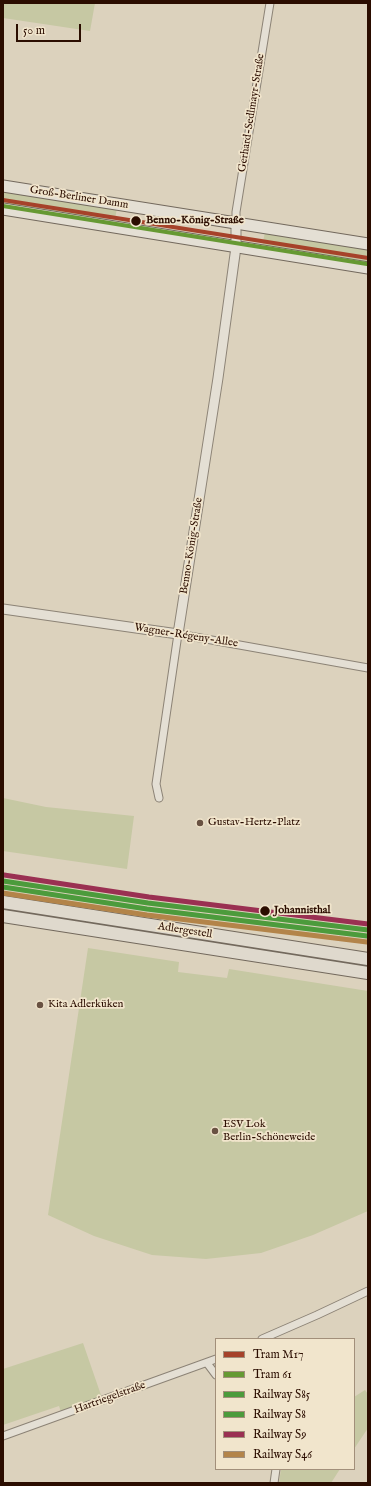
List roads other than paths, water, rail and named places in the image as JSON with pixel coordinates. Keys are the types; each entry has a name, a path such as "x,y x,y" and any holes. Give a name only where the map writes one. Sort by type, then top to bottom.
{"main road":[{"name":"Groß-Berliner Damm","path":"3,186 368,244"},
{"path":"3,209 368,268"},
{"name":"Adlergestell","path":"3,902 368,959"},
{"name":"Adlergestell","path":"3,916 368,973"}],"street":[{"name":"Gerhard-Sedlmayr-Straße","path":"236,223 237,206 270,3"},
{"name":"Benno-König-Straße","path":"159,798 156,784 218,378 236,247 236,223"},
{"name":"Wagner-Régeny-Allee","path":"3,609 178,634 368,668"},
{"path":"264,1338 368,1291"},
{"name":"Hartriegelstraße","path":"3,1436 215,1359"},
{"path":"207,1363 215,1374"},
{"path":"274,1483 276,1470"}],"tram line":[{"name":"M17","path":"3,200 368,258"},
{"name":"61","path":"3,206 367,264"}],"rail line":[{"name":"S9","path":"4,875 149,897 368,924"},
{"name":"S85","path":"3,881 148,903 368,930"},
{"name":"S8","path":"3,887 147,909 367,936"},
{"name":"S46","path":"3,893 147,915 367,942"}],"place":[{"name":"Benno-König-Straße","path":"136,221"},
{"name":"Gustav-Hertz-Platz","path":"200,823"},
{"name":"Johannisthal","path":"265,911"},
{"name":"Kita Adlerküken","path":"40,1005"},
{"name":"ESV Lok Berlin-Schöneweide","path":"215,1131"}]}
